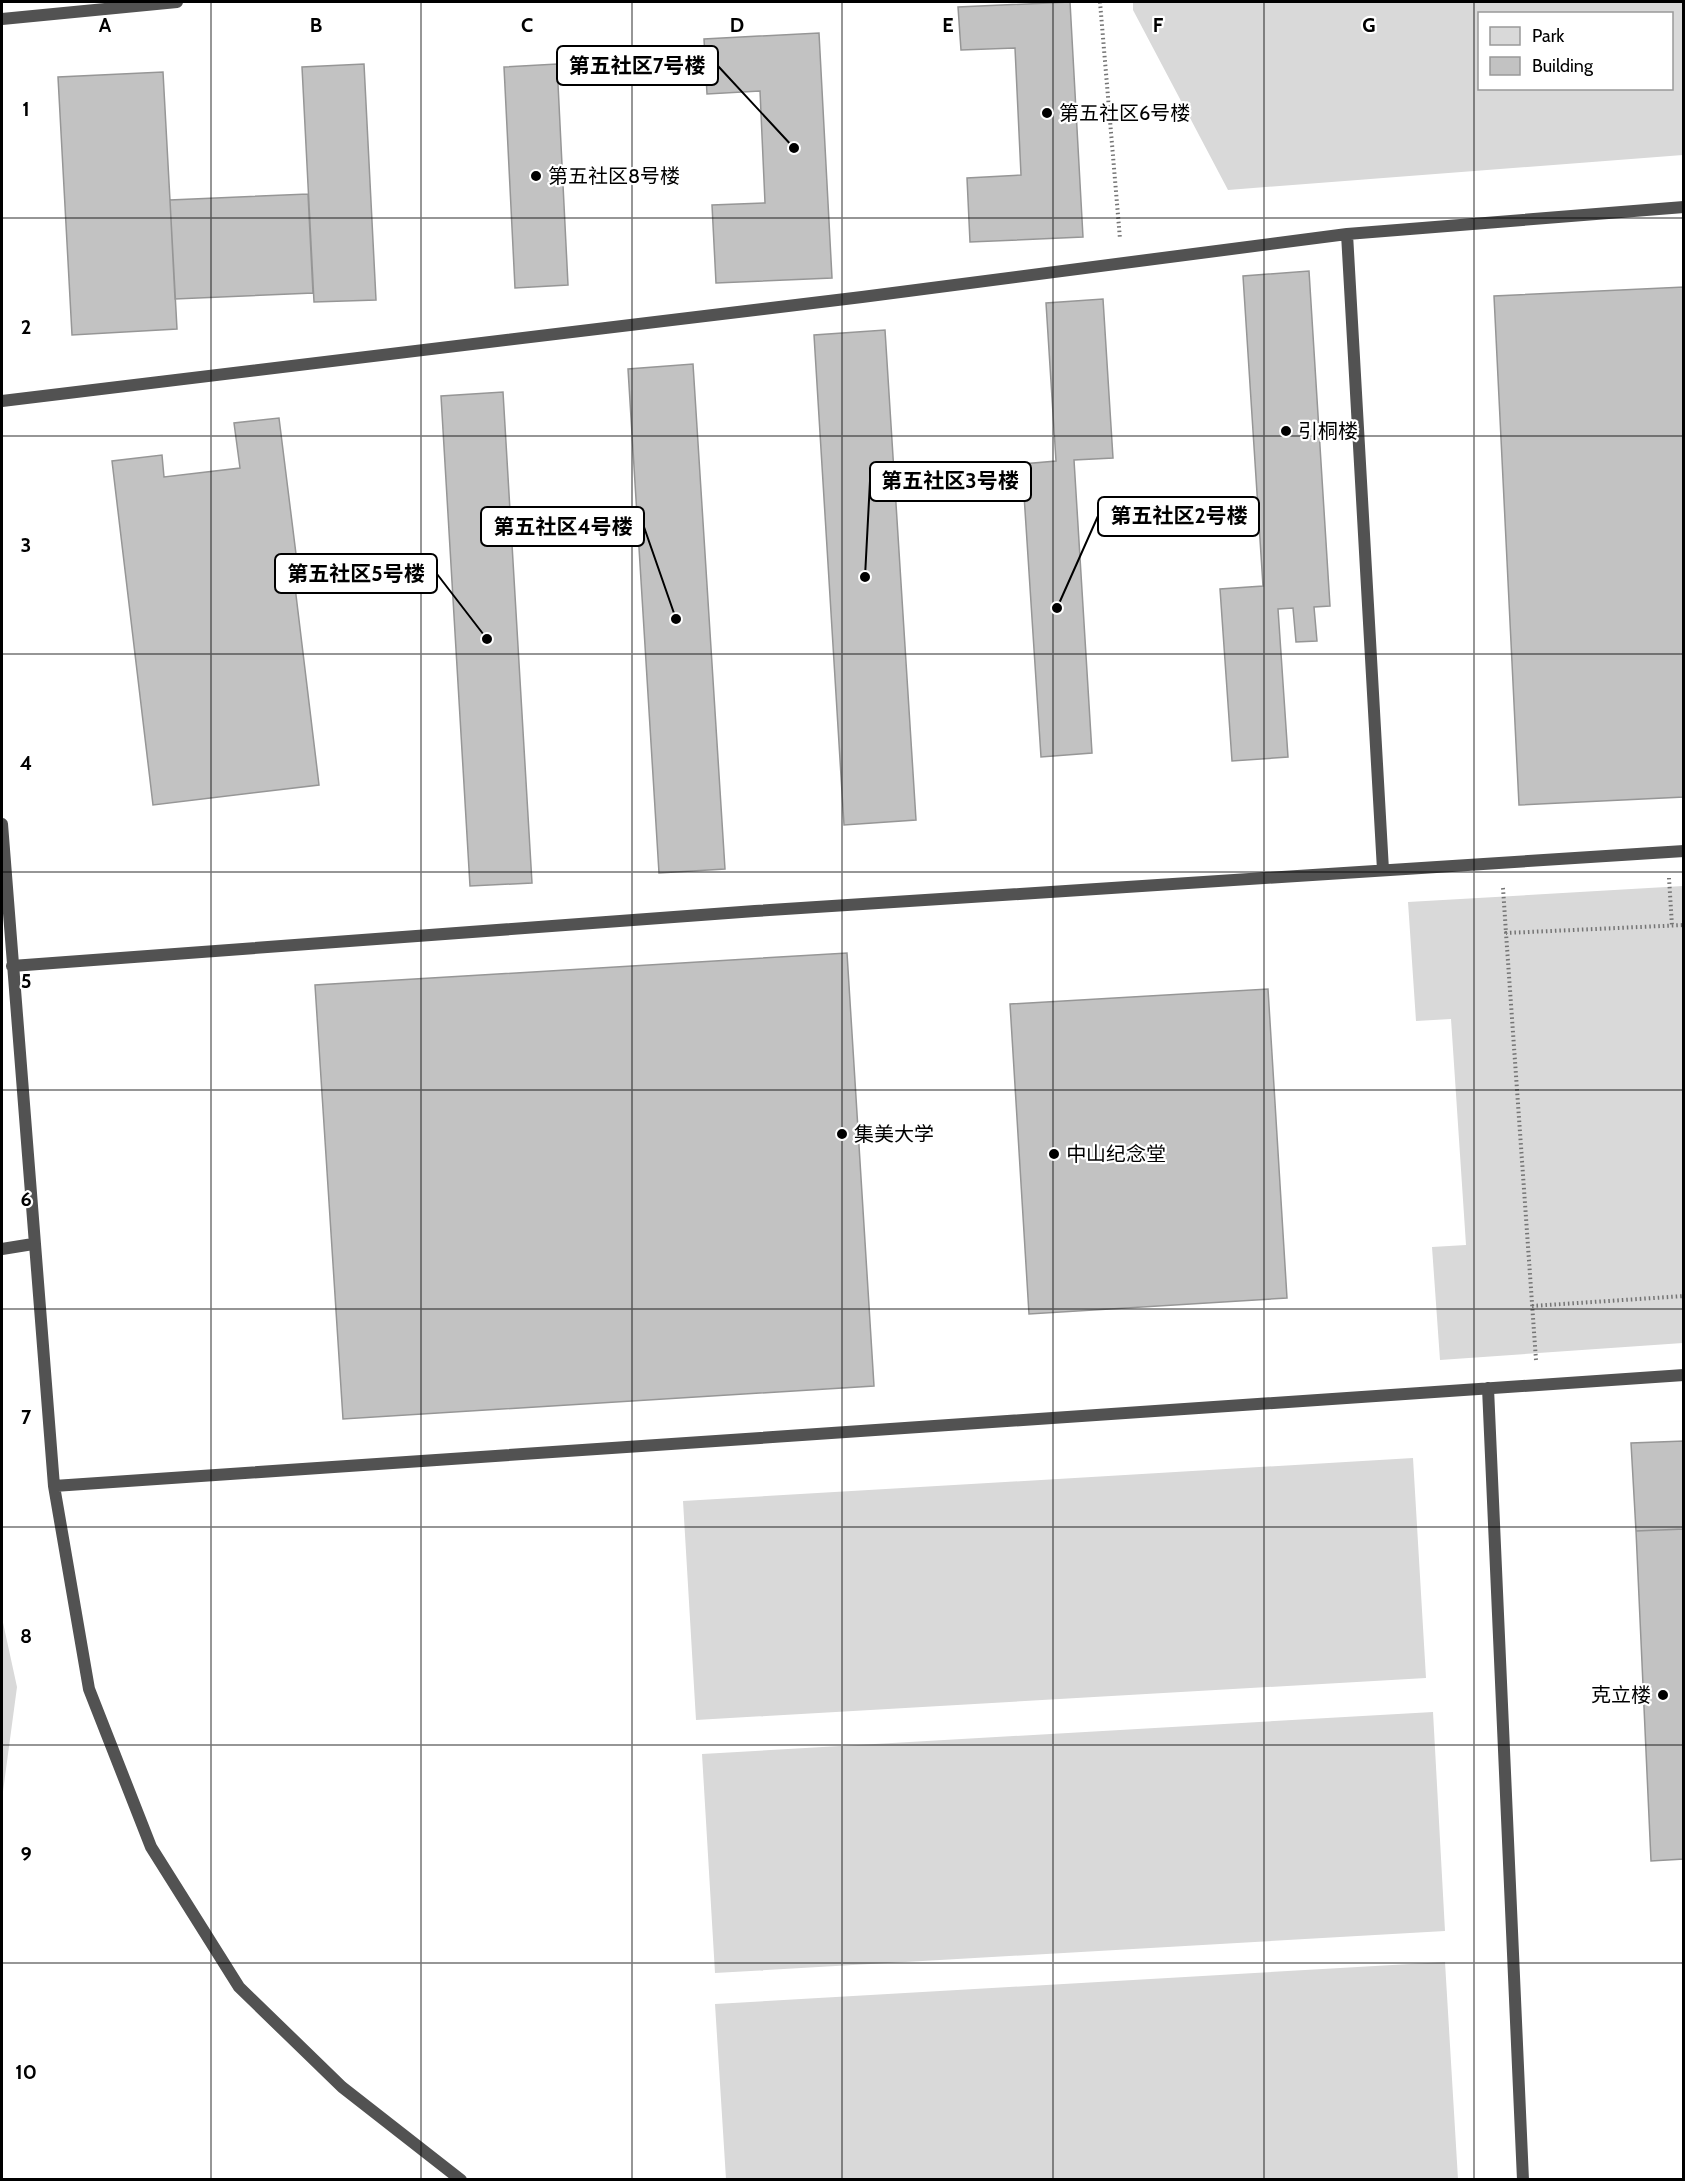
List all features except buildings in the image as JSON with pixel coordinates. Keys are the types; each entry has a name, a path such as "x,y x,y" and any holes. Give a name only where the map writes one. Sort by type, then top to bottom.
{"lane":[{"path":"2,19 177,2"},
{"path":"2,401 1122,264 1347,234 1683,207"},
{"path":"1347,234 1383,870"},
{"path":"2,824 33,1244 54,1486 89,1689 151,1847 239,1987 342,2087 461,2180"},
{"path":"12,966 755,911 1683,851"},
{"path":"2,1249 33,1244"},
{"path":"54,1486 1683,1375"},
{"path":"1488,1388 1523,2180"}],"path":[{"path":"1100,2 1122,264"},
{"path":"1667,852 1672,926"},
{"path":"1502,862 1538,1385"},
{"path":"1506,933 1683,925"},
{"path":"1532,1306 1683,1296"}],"green space":[{"path":"1133,2 1683,2 1683,155 1228,190 1133,10"},
{"path":"1683,886 1683,1343 1440,1360 1432,1247 1466,1245 1451,1019 1416,1021 1408,902"},
{"path":"1413,1458 1426,1678 696,1720 683,1501"},
{"path":"2,1618 17,1687 2,1799"},
{"path":"1433,1712 1445,1931 715,1973 702,1754"},
{"path":"1445,1962 1458,2179 726,2179 715,2004"}],"place":[{"name":"第五社区6号楼","path":"1047,113"},
{"name":"第五社区7号楼","path":"794,148"},
{"name":"第五社区8号楼","path":"536,176"},
{"name":"引桐楼","path":"1286,431"},
{"name":"第五社区3号楼","path":"865,577"},
{"name":"第五社区2号楼","path":"1057,608"},
{"name":"第五社区4号楼","path":"676,619"},
{"name":"第五社区5号楼","path":"487,639"},
{"name":"集美大学","path":"842,1134"},
{"name":"中山纪念堂","path":"1054,1154"},
{"name":"克立楼","path":"1663,1695"}]}
